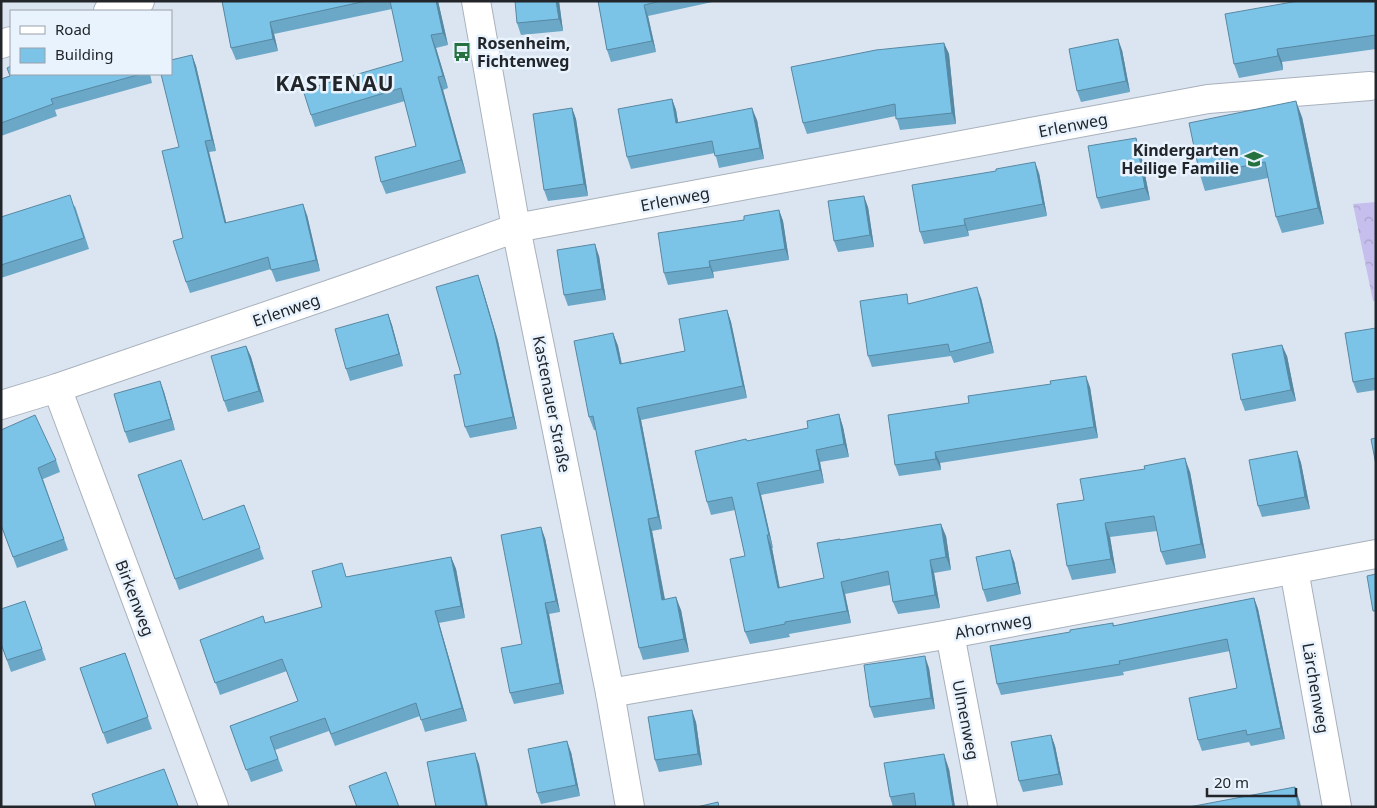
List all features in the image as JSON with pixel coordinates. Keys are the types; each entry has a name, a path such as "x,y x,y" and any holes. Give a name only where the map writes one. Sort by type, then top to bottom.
{"street":[{"path":"111,10 140,1"},
{"name":"Kastenauer Straße","path":"476,1 516,228 610,693 630,807"},
{"name":"Erlenweg","path":"1,405 57,388 516,228 1208,99 1370,86"},
{"name":"Birkenweg","path":"57,388 214,807"},
{"name":"Ahornweg","path":"610,693 950,634 1376,554"},
{"name":"Lärchenweg","path":"1294,570 1337,807"},
{"name":"Ulmenweg","path":"950,634 983,807"}],"green space":[{"path":"1376,202 1376,301 1373,301 1353,204"}],"building":[{"path":"222,1 366,1 270,22 273,39 231,48"},
{"path":"390,1 436,1 443,33 431,35 443,76 438,77 461,160 381,182 375,157 416,146 401,88 311,115 303,90 403,61"},
{"path":"515,1 556,1 559,19 517,23"},
{"path":"598,1 661,1 644,5 652,41 607,50"},
{"path":"1298,1 1376,1 1376,35 1277,49 1278,56 1234,64 1225,14"},
{"path":"1118,39 1126,81 1077,91 1069,49"},
{"path":"944,43 952,113 896,119 895,104 803,123 791,67 876,50"},
{"path":"192,55 212,140 205,141 225,223 303,204 316,260 271,270 268,257 186,282 173,241 183,238 162,151 179,147 161,75 172,75 172,60"},
{"path":"10,66 10,75 137,75 51,99 53,104 1,123 1,79 10,76 7,68"},
{"path":"672,99 676,123 752,108 760,148 715,156 712,141 627,157 618,109"},
{"name":"Kindergarten Heilige Familie","path":"1296,101 1318,208 1276,217 1265,162 1200,175 1189,123"},
{"path":"572,108 584,184 544,190 533,114"},
{"path":"1136,138 1145,188 1097,198 1088,146"},
{"path":"1035,162 1043,204 964,219 965,225 920,232 912,185 996,171 996,169"},
{"path":"70,195 84,238 1,265 1,217"},
{"path":"864,196 870,235 834,241 828,201"},
{"path":"779,210 785,249 709,261 710,267 664,273 658,233 744,220 744,216"},
{"path":"595,244 602,289 564,295 557,250"},
{"path":"478,275 494,330 513,417 465,427 454,375 461,374 436,287"},
{"path":"977,287 990,342 950,352 948,344 868,356 860,301 907,294 908,304"},
{"path":"727,310 743,386 637,408 658,517 648,519 662,600 676,597 684,639 639,648 593,416 589,417 574,341 613,333 620,364 685,351 679,319"},
{"path":"388,314 399,354 346,369 335,329"},
{"path":"1376,328 1376,378 1353,382 1345,333"},
{"path":"1282,345 1291,390 1241,400 1232,354"},
{"path":"246,346 259,391 224,401 211,356"},
{"path":"1086,376 1094,427 935,452 936,459 895,465 888,415 969,403 968,396 1051,384 1050,381"},
{"path":"160,381 171,419 125,432 114,394"},
{"path":"839,414 844,444 816,450 820,470 757,483 769,535 767,535 778,588 824,578 817,543 941,524 946,557 930,560 935,595 893,602 888,571 841,582 847,611 785,622 785,624 745,632 730,559 745,556 732,497 707,502 695,451 746,439 747,441 808,428 807,421"},
{"path":"35,415 56,460 38,468 64,539 13,557 1,525 1,430"},
{"path":"1376,438 1376,465 1371,439"},
{"path":"1297,451 1305,497 1258,506 1249,460"},
{"path":"1185,458 1201,544 1161,552 1154,516 1105,523 1111,559 1067,566 1057,504 1084,500 1080,479 1145,469 1144,466"},
{"path":"181,460 203,520 244,505 260,548 175,579 138,475"},
{"path":"541,527 556,601 545,603 560,683 510,693 501,648 522,644 501,535"},
{"path":"1010,550 1017,583 983,590 976,557"},
{"path":"451,557 461,606 435,611 462,708 421,720 416,703 331,734 325,718 270,737 278,759 246,770 230,726 298,701 282,659 215,683 200,640 263,616 265,623 322,607 312,571 342,563 346,577"},
{"path":"1376,574 1376,611 1373,611 1367,576"},
{"path":"1254,598 1281,728 1247,735 1246,730 1198,740 1189,698 1237,688 1227,639 1119,661 1120,664 997,684 990,646 1113,623 1113,626"},
{"path":"25,601 42,649 7,660 1,644 1,609"},
{"path":"125,653 148,717 103,733 80,668"},
{"path":"925,656 931,698 870,707 864,665"},
{"path":"692,710 698,754 655,760 648,717"},
{"path":"1051,735 1059,774 1019,781 1011,742"},
{"path":"567,741 576,785 537,793 528,749"},
{"path":"475,753 486,807 436,807 427,762"},
{"path":"944,754 953,807 916,807 914,793 890,797 884,763"},
{"path":"164,769 178,806 96,807 92,794"},
{"path":"386,772 399,807 357,807 349,786"},
{"path":"1295,787 1298,807 1189,807"},
{"path":"718,802 719,807 697,807"}],"place":[{"name":"Rosenheim, Fichtenweg","path":"462,52"},
{"name":"Kindergarten Heilige Familie","path":"1254,159"}],"district":[{"name":"KASTENAU","path":"335,83"}]}
